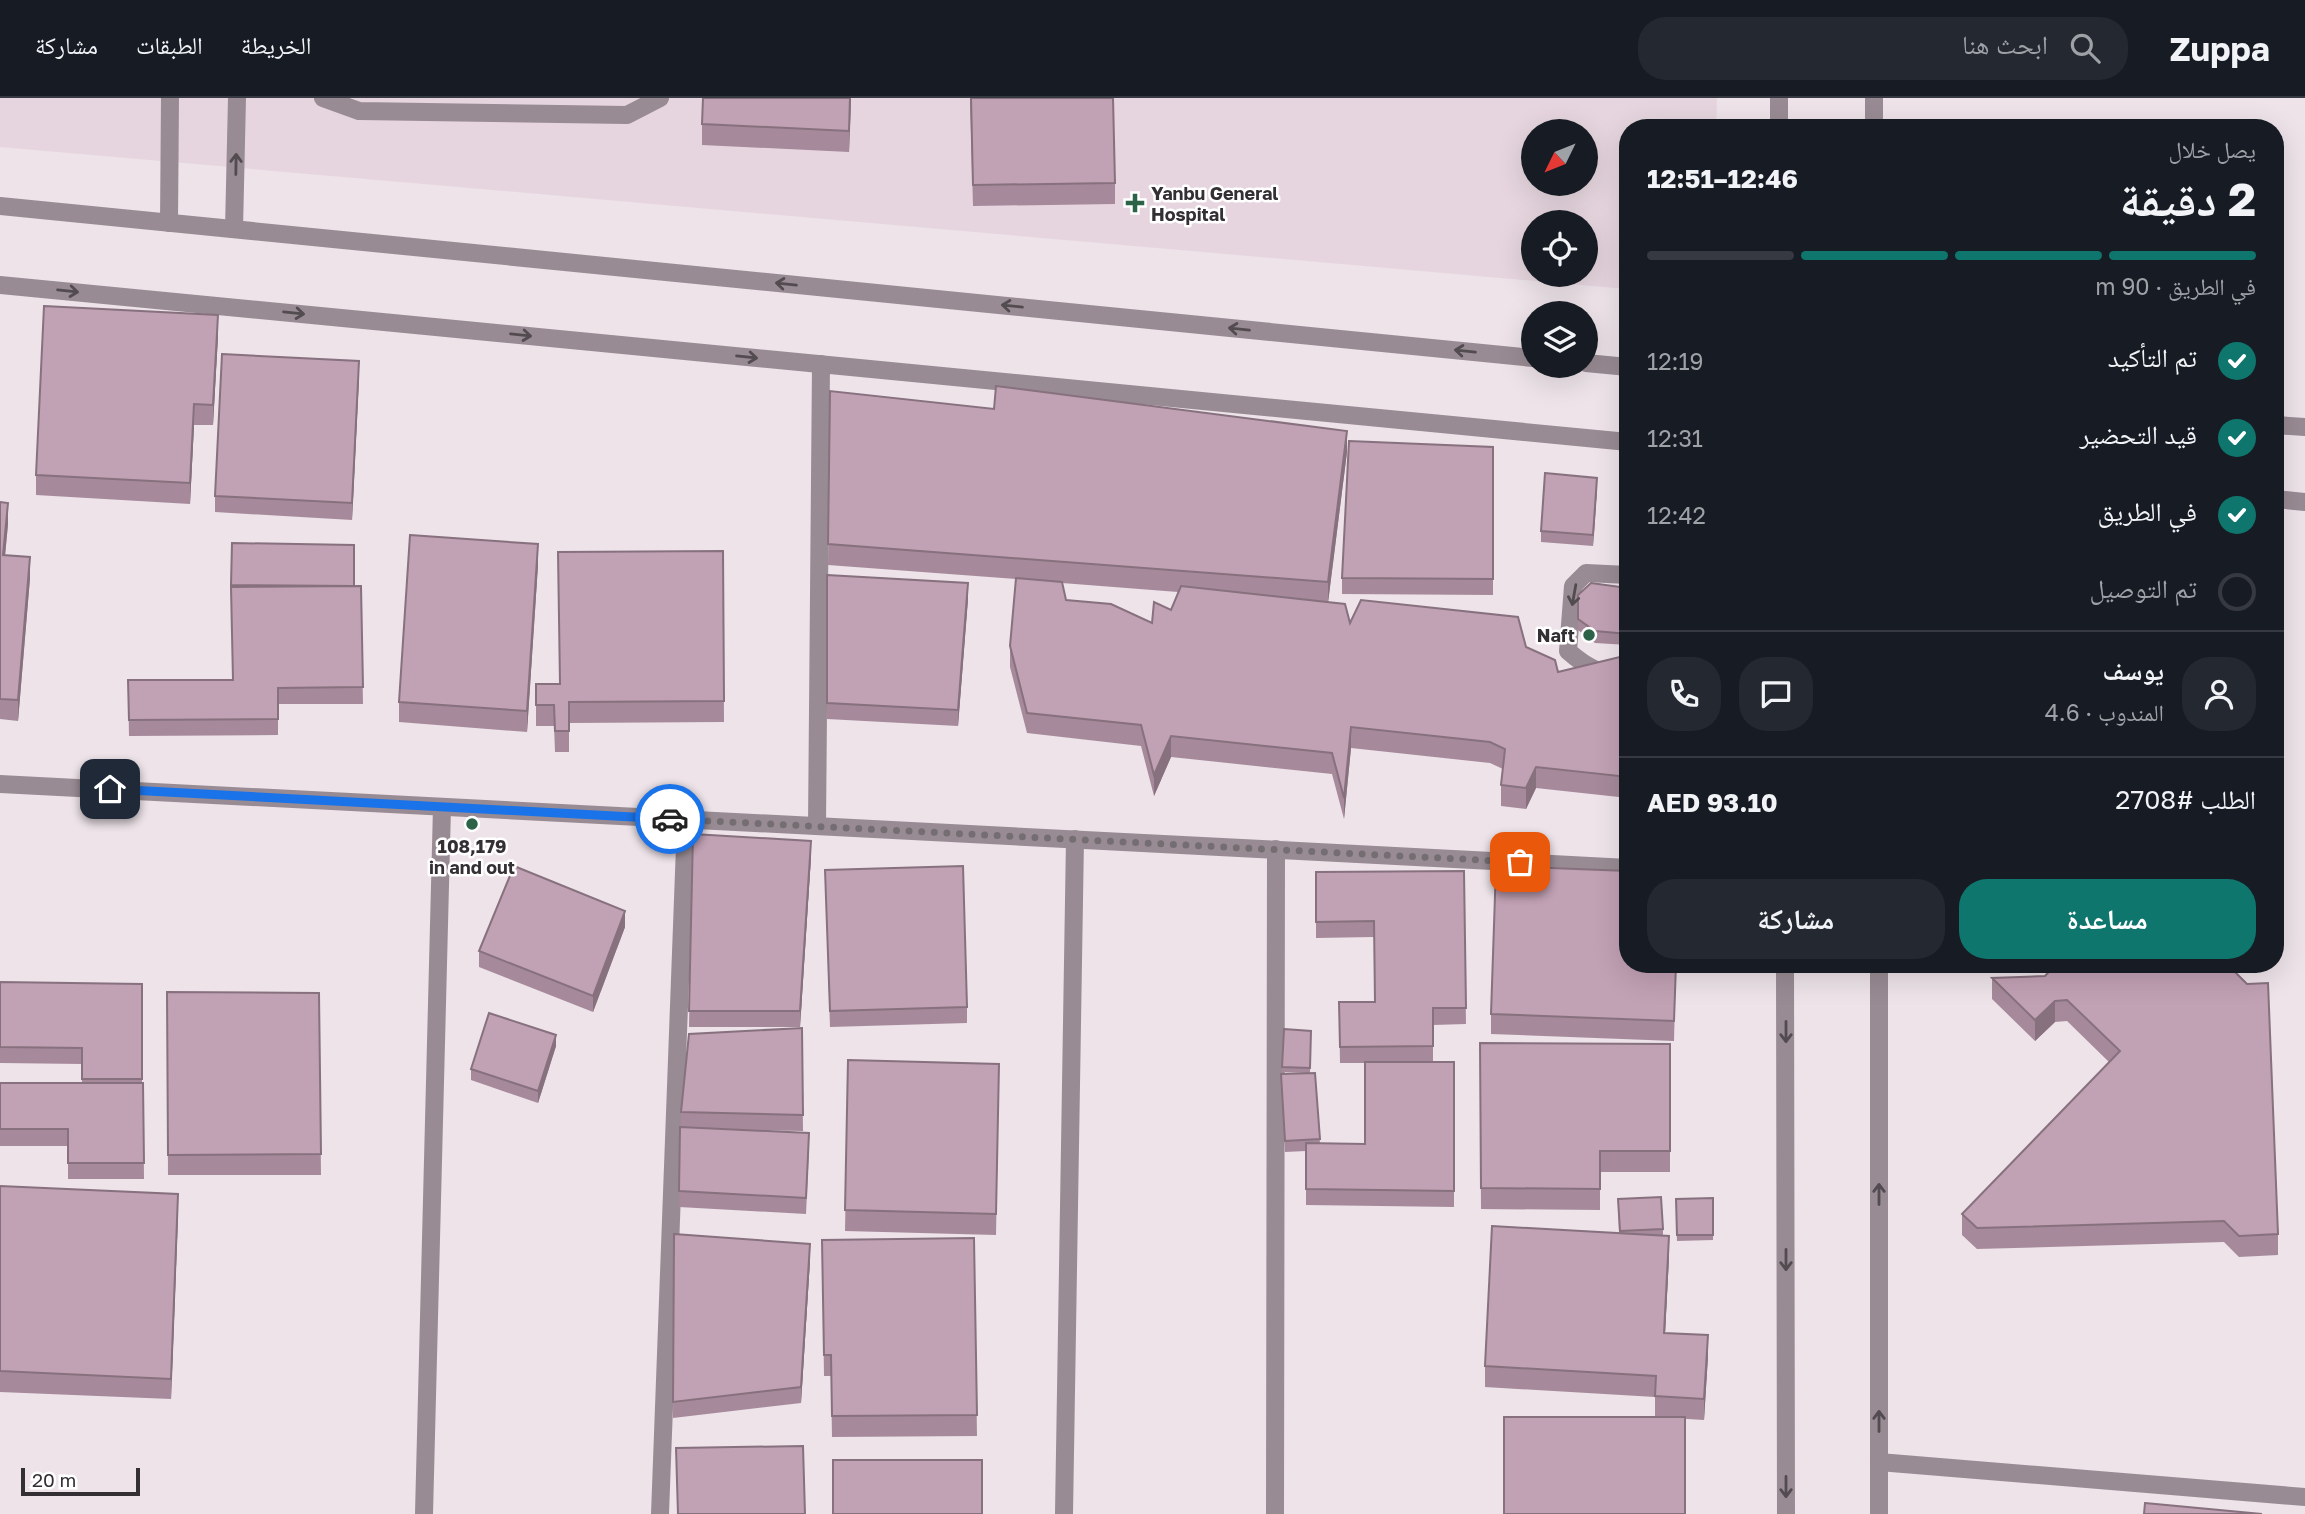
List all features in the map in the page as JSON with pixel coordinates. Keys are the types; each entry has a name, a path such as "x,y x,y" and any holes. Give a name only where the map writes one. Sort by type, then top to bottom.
{"street":[{"path":"169,223 170,98"},
{"path":"234,229 237,98"},
{"path":"323,98 359,111 627,115 660,98"},
{"path":"1779,98 1779,119"},
{"path":"1874,98 1874,119"},
{"path":"0,206 1521,357"},
{"path":"0,285 1619,441"},
{"path":"817,826 821,364"},
{"path":"1598,364 1619,367"},
{"path":"2284,426 2305,427"},
{"path":"2284,500 2305,502"},
{"path":"1619,575 1586,573 1573,586 1568,651 1584,665 1606,675 1619,676"},
{"path":"0,784 1619,867"},
{"path":"424,1514 442,807"},
{"path":"660,1514 686,819"},
{"path":"1064,1514 1075,839"},
{"path":"1275,1514 1276,849"},
{"path":"1786,973 1786,1514"},
{"path":"1879,973 1879,1514"},
{"path":"1879,1462 2305,1497"}],"shaded area":[{"name":"Yanbu General Hospital","path":"0,98 1717,98 1716,119 1619,119 1619,288 1598,286 1598,210 1521,210 1521,280 0,147"}],"building":[{"path":"703,98 850,98 849,131 702,124"},
{"path":"971,98 1113,98 1115,183 973,185"},
{"path":"44,306 218,315 213,405 194,404 190,483 36,475"},
{"path":"222,354 359,361 352,503 215,496"},
{"path":"996,386 1347,431 1328,582 828,544 830,391 994,409"},
{"path":"1349,441 1493,447 1493,579 1342,578"},
{"path":"1545,473 1597,478 1593,535 1541,531"},
{"path":"0,502 8,503 3,555 30,557 18,700 0,699"},
{"path":"410,535 538,544 527,711 399,702"},
{"path":"232,543 354,545 354,586 231,585"},
{"path":"723,551 724,701 569,702 569,731 555,731 554,705 536,705 536,684 560,684 558,552"},
{"path":"827,575 968,583 958,710 827,703"},
{"path":"1016,578 1062,582 1066,600 1111,604 1152,623 1154,602 1171,610 1181,586 1345,604 1350,623 1361,600 1518,617 1526,647 1555,660 1558,672 1619,657 1619,776 1536,767 1526,788 1501,785 1505,749 1490,742 1351,727 1344,798 1332,753 1171,736 1154,775 1141,725 1027,713 1010,646"},
{"path":"1591,583 1619,587 1619,633 1595,631 1578,619 1578,595"},
{"path":"361,586 363,687 278,688 278,719 129,720 128,680 233,680 231,587"},
{"path":"693,834 811,841 800,1011 689,1011"},
{"path":"514,866 625,911 593,996 479,951"},
{"path":"963,866 967,1007 830,1011 825,870"},
{"path":"1496,866 1619,871 1619,973 1676,973 1674,1021 1491,1014"},
{"path":"1464,871 1466,1008 1433,1008 1433,1046 1340,1047 1339,1002 1375,1002 1374,921 1316,922 1316,872"},
{"path":"2048,973 2236,973 2247,984 2268,983 2278,1234 2239,1236 2224,1221 1977,1228 1962,1214 2120,1051 2067,1000 2055,1001 2035,1020 1992,978 2045,976"},
{"path":"0,982 142,984 142,1079 82,1079 82,1048 0,1047"},
{"path":"167,992 319,993 321,1154 168,1155"},
{"path":"489,1013 556,1035 538,1091 471,1069"},
{"path":"802,1028 803,1115 681,1112 689,1034"},
{"path":"1284,1029 1311,1031 1310,1068 1282,1067"},
{"path":"1480,1043 1670,1044 1670,1151 1600,1151 1600,1189 1481,1188"},
{"path":"848,1060 999,1064 996,1214 845,1210"},
{"path":"1365,1062 1454,1062 1454,1191 1306,1189 1306,1143 1365,1144"},
{"path":"1315,1073 1320,1139 1285,1141 1281,1074"},
{"path":"0,1083 143,1083 144,1163 68,1163 68,1129 0,1129"},
{"path":"680,1127 809,1133 806,1198 679,1191"},
{"path":"0,1186 178,1194 171,1379 0,1371"},
{"path":"1661,1197 1663,1229 1620,1231 1618,1199"},
{"path":"1713,1198 1713,1235 1677,1235 1676,1199"},
{"path":"1492,1226 1669,1236 1664,1333 1708,1335 1704,1399 1655,1396 1656,1376 1485,1366"},
{"path":"674,1234 810,1244 801,1387 673,1402"},
{"path":"974,1238 977,1415 832,1416 831,1355 824,1355 822,1240"},
{"path":"1504,1417 1685,1417 1685,1514 1504,1514"},
{"path":"803,1446 805,1514 678,1514 676,1448"},
{"path":"833,1460 982,1460 982,1514 833,1514"},
{"path":"2145,1503 2262,1514 2144,1514"}],"way so far":[{"path":"670,819 1520,862"}],"place":[{"name":"Yanbu General Hospital","path":"1135,203"},
{"name":"Naft","path":"1589,635"},
{"name":"108,179 in and out","path":"472,824"}],"route":[{"path":"110,789 670,819"}]}
